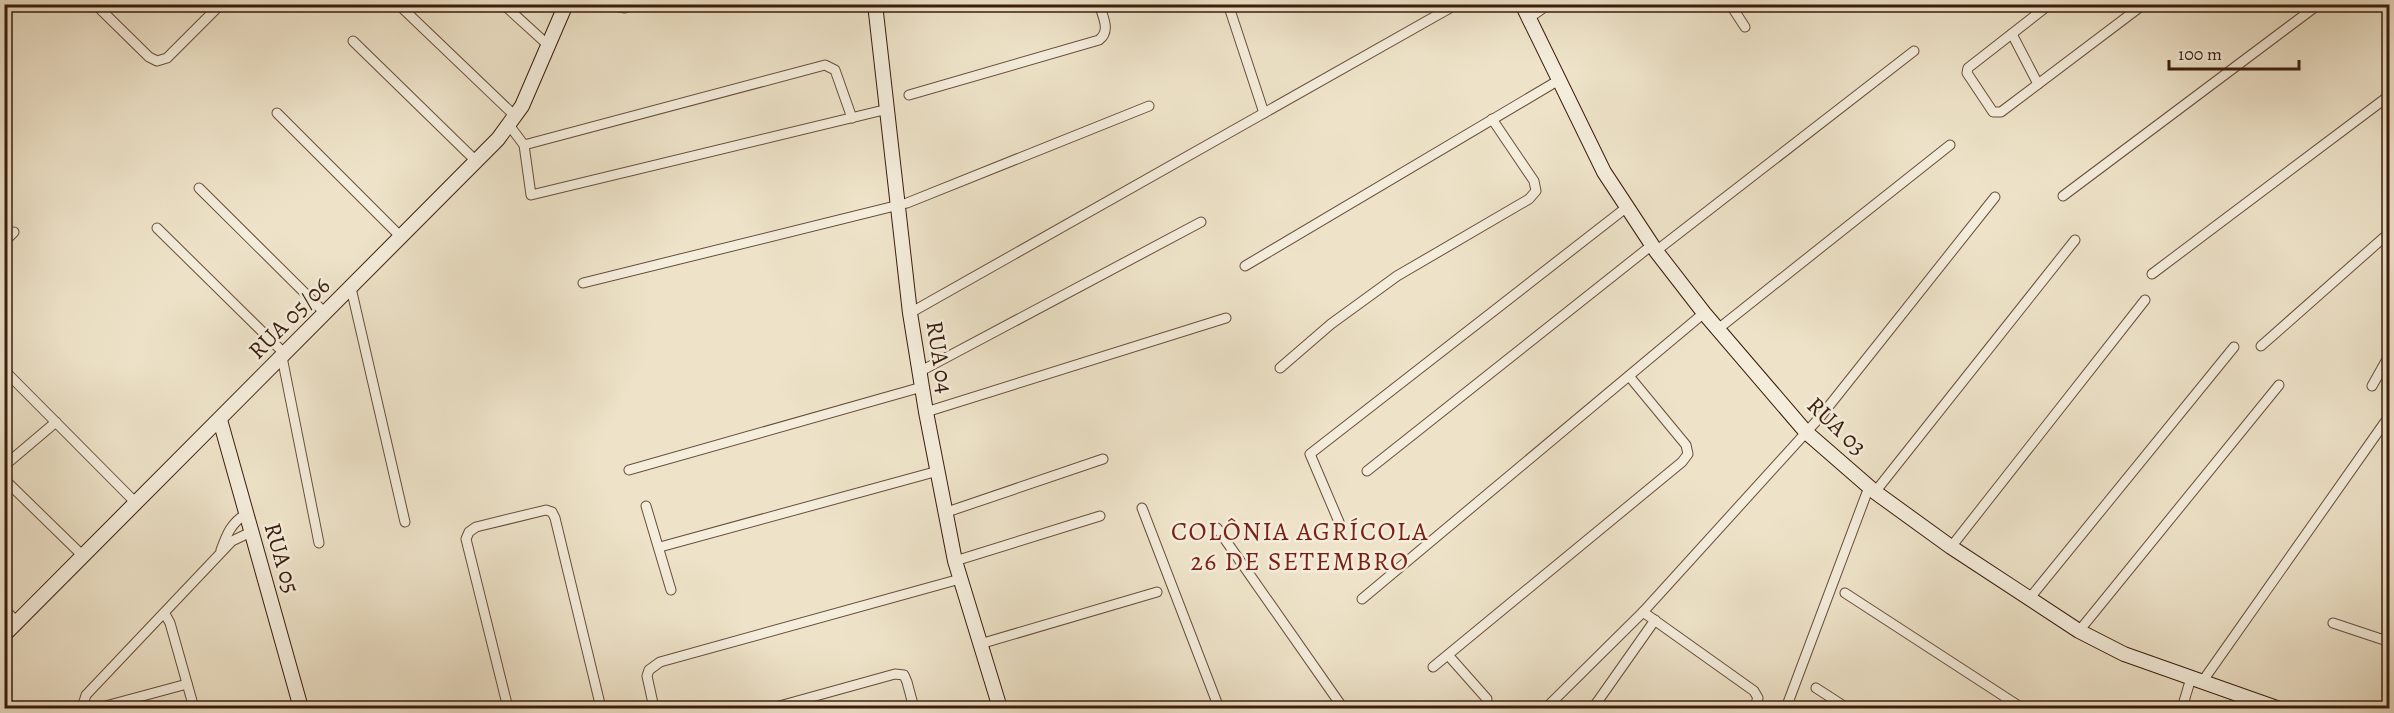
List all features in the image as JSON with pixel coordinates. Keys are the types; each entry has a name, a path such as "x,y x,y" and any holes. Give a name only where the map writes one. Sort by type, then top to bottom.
{"street":[{"path":"95,4 157,61 167,58 221,4"},
{"path":"398,4 512,120 524,145 531,195 888,109"},
{"path":"502,4 548,45"},
{"name":"RUA 05/06","path":"4,635 476,161 522,106 566,4"},
{"path":"604,4 625,8 635,4"},
{"path":"909,95 1099,40 1105,36 1107,30 1099,4"},
{"path":"1228,4 1264,113"},
{"path":"910,313 1457,4"},
{"name":"RUA 03","path":"1522,4 1604,172 1654,248 1704,314 1806,432 1872,490 1952,547 2079,630 2124,654 2277,708"},
{"path":"1529,18 1549,4"},
{"path":"1730,4 1745,27"},
{"path":"2050,4 1968,68 1967,73 1993,112 2001,112 2144,4"},
{"path":"2063,196 2319,4"},
{"name":"RUA 04","path":"880,6 898,204 919,372 955,561 1000,708"},
{"path":"2012,34 2038,84"},
{"path":"353,41 476,161"},
{"path":"1367,471 1654,248 1914,51"},
{"path":"524,145 825,65 834,70 852,118"},
{"path":"1245,266 1559,80"},
{"path":"2152,274 2390,95"},
{"path":"583,283 898,204 1149,106"},
{"path":"277,113 401,237"},
{"path":"1280,368 1331,324 1397,276 1528,199 1536,191 1534,181 1492,119"},
{"path":"1718,329 1950,145"},
{"path":"199,188 325,314"},
{"path":"1546,708 1643,612 1806,432 1995,197"},
{"path":"1339,522 1310,454 1627,207"},
{"path":"919,372 1201,222"},
{"path":"157,228 283,356 319,543"},
{"path":"4,242 14,232"},
{"path":"2260,346 2390,232"},
{"path":"1786,708 1872,490 2075,240"},
{"path":"351,288 405,522"},
{"path":"1952,547 2145,300"},
{"path":"1362,599 1704,314"},
{"path":"926,412 1226,318"},
{"path":"2029,599 2234,347"},
{"path":"2372,386 2390,354"},
{"path":"4,370 136,503"},
{"path":"1433,667 1682,462 1688,453 1686,446 1629,376"},
{"path":"2079,630 2279,386"},
{"path":"629,470 922,387"},
{"name":"RUA 05","path":"220,420 301,708"},
{"path":"4,466 56,422"},
{"path":"2182,708 2196,680 2385,422"},
{"path":"947,512 1102,459"},
{"path":"660,546 938,471"},
{"path":"4,479 83,556"},
{"path":"646,506 660,546 671,590"},
{"path":"1142,508 1219,708"},
{"path":"508,708 466,539 469,532 476,527 546,510 552,512 555,518 601,708"},
{"path":"220,555 228,530 246,514"},
{"path":"955,561 1100,516"},
{"path":"1217,528 1343,708"},
{"path":"82,708 86,696 232,542 251,532"},
{"path":"654,708 647,676 649,669 660,662 960,579"},
{"path":"980,644 1157,592"},
{"path":"1845,593 2022,708"},
{"path":"4,609 17,622"},
{"path":"1643,612 1754,691 1758,698 1754,708"},
{"path":"165,614 170,623 194,708"},
{"path":"1593,708 1655,620"},
{"path":"2333,623 2390,642"},
{"path":"1448,655 1487,699"},
{"path":"772,708 895,674 904,675 908,682 914,708"},
{"path":"98,708 188,684"},
{"path":"1816,688 1847,708"}],"district":[{"name":"COLÔNIA AGRÍCOLA 26 DE SETEMBRO","path":"1300,546"}]}
